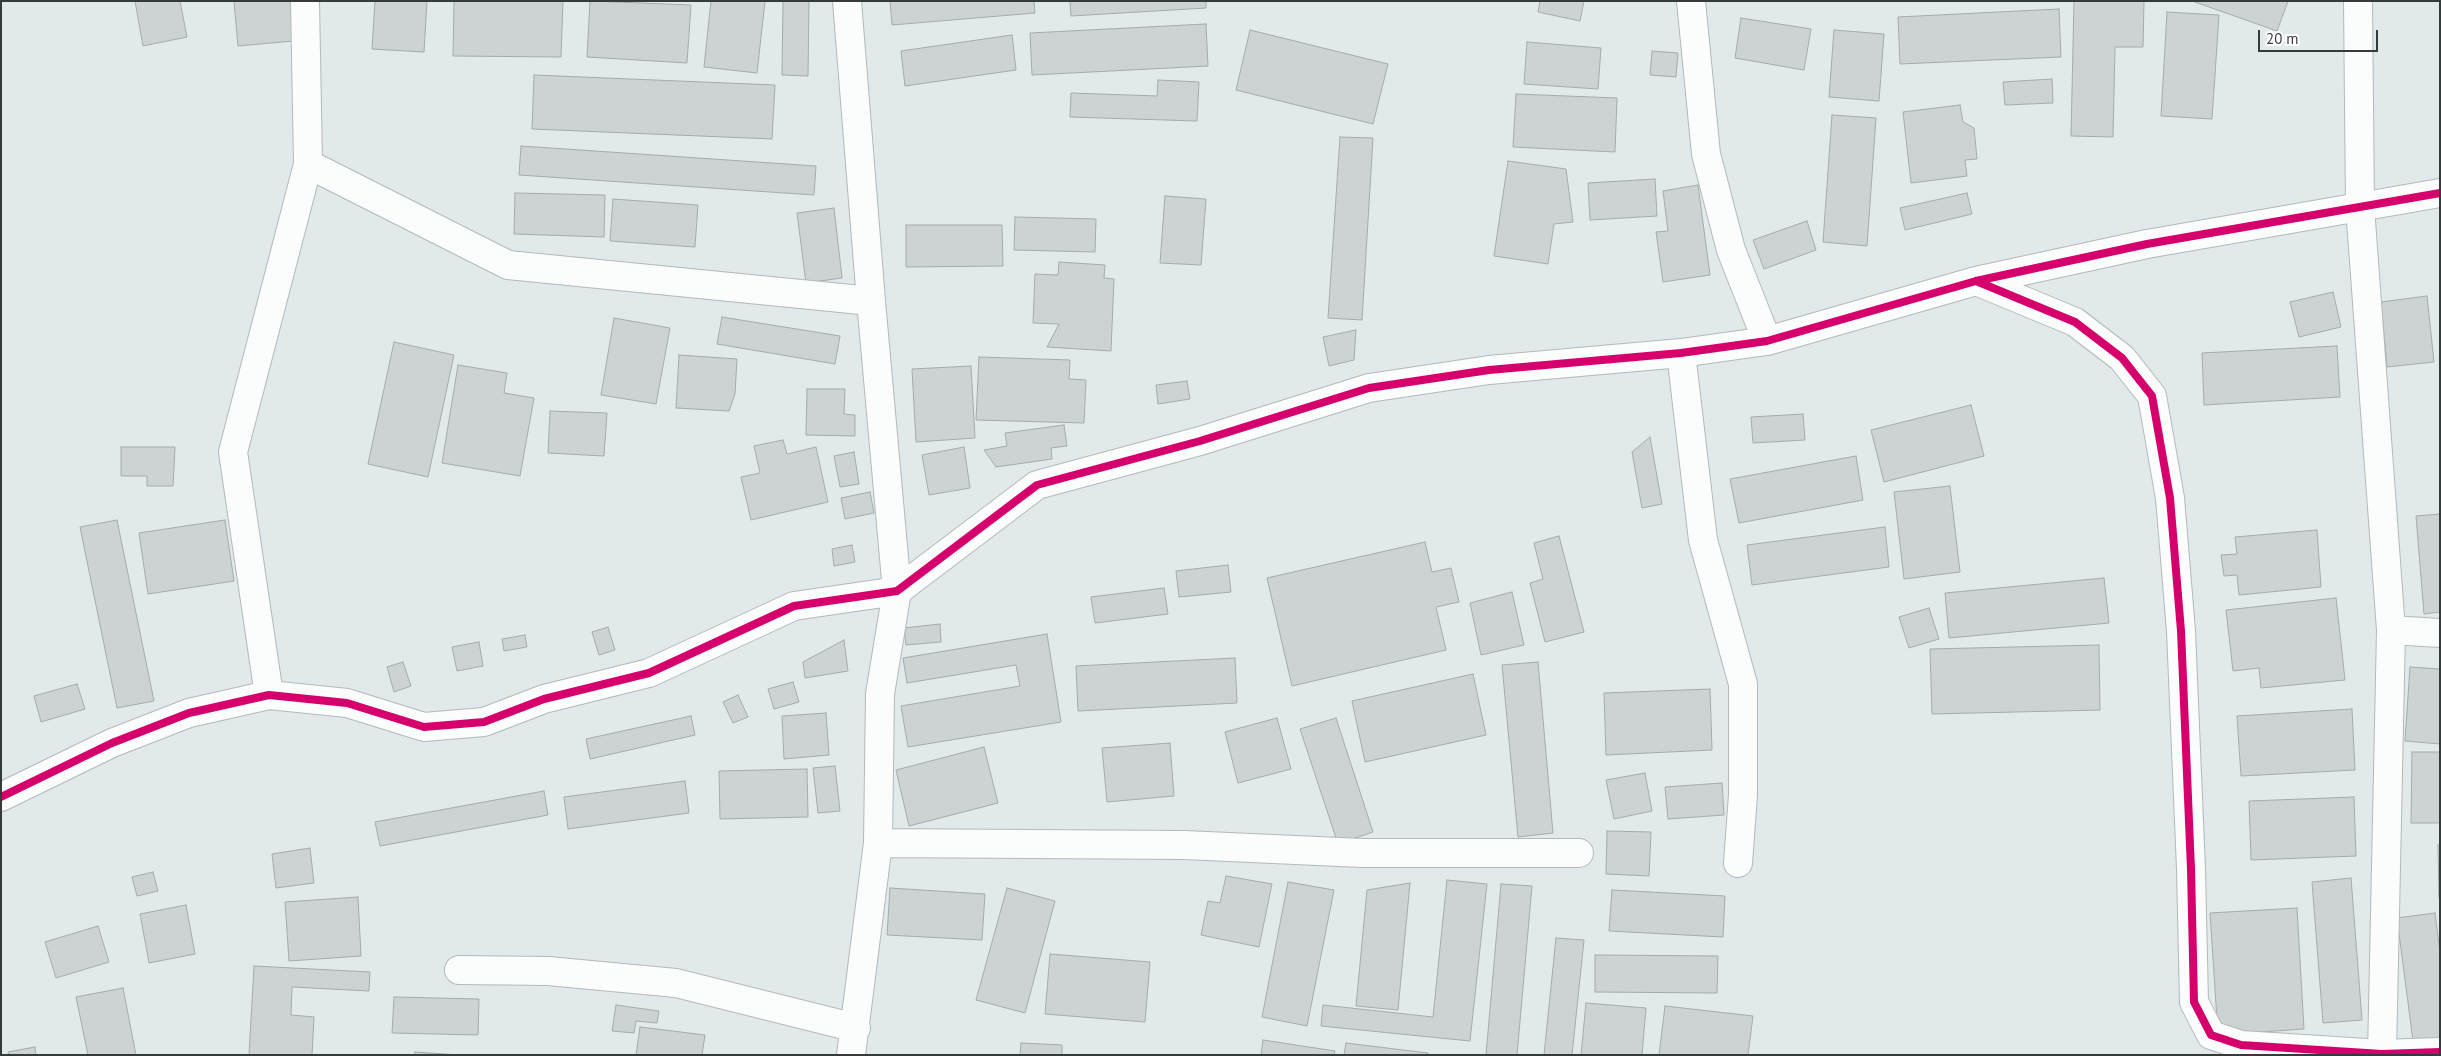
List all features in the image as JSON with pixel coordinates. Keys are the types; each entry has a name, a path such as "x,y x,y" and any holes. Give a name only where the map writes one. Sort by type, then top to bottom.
{"street":[{"path":"269,695 233,452 308,164 306,1"},
{"path":"848,1 896,591 880,694 878,842 856,1028 851,1055"},
{"path":"1691,1 1706,154 1731,250 1767,342"},
{"path":"2358,1 2360,207 2391,630 2382,1054"},
{"path":"308,164 508,265 871,301"},
{"path":"1,798 112,743 189,713 269,695 347,703 424,727 484,722 544,699 649,673 794,606 896,591 1037,485 1200,441 1370,388 1490,370 1767,342 1976,281 2147,244 2440,193"},
{"path":"1976,281 2075,322 2122,358 2152,396 2170,498 2181,630 2191,868 2194,1002 2211,1035 2240,1045 2382,1054 2440,1052"},
{"path":"1681,352 1703,540 1743,684 1743,795 1738,863"},
{"path":"2391,630 2440,633"},
{"path":"878,842 1184,844 1362,853 1579,853"},
{"path":"459,970 548,971 676,983 856,1028"}],"building":[{"path":"135,1 180,1 187,37 143,46"},
{"path":"234,1 301,1 304,40 238,46"},
{"path":"375,1 427,1 424,52 372,49"},
{"path":"454,1 563,1 561,57 453,56"},
{"path":"590,1 691,5 687,63 587,57"},
{"path":"711,1 765,1 757,73 704,67"},
{"path":"783,1 809,1 808,76 782,75"},
{"path":"890,1 1034,1 1035,13 892,25"},
{"path":"1070,1 1206,1 1206,8 1071,16"},
{"path":"1540,1 1584,1 1580,21 1538,12"},
{"path":"2074,1 2144,1 2143,47 2115,47 2113,137 2071,136"},
{"path":"2192,1 2288,1 2277,31"},
{"path":"2059,9 2061,57 1900,64 1898,17"},
{"path":"2167,12 2219,15 2212,119 2161,116"},
{"path":"1741,18 1811,29 1804,70 1735,58"},
{"path":"1206,24 1208,66 1032,75 1030,33"},
{"path":"1250,30 1388,64 1373,124 1236,90"},
{"path":"1834,30 1884,34 1879,101 1829,97"},
{"path":"1012,35 1016,70 905,86 901,51"},
{"path":"1527,42 1601,48 1598,89 1524,84"},
{"path":"1652,51 1678,53 1676,77 1650,75"},
{"path":"534,75 775,85 772,139 532,129"},
{"path":"2052,79 2053,103 2005,105 2003,82"},
{"path":"1158,80 1199,82 1197,121 1070,117 1071,93 1157,96"},
{"path":"1516,94 1617,98 1615,152 1513,147"},
{"path":"1960,105 1963,122 1974,128 1977,159 1965,160 1967,176 1911,183 1903,112"},
{"path":"1832,115 1876,118 1867,246 1823,242"},
{"path":"1340,137 1373,138 1362,320 1328,318"},
{"path":"521,146 816,166 814,195 519,175"},
{"path":"1508,161 1566,169 1573,222 1554,224 1548,264 1494,256"},
{"path":"1655,179 1657,216 1590,220 1588,183"},
{"path":"1698,185 1710,275 1663,282 1656,232 1668,231 1663,191"},
{"path":"515,193 605,195 604,237 514,234"},
{"path":"1967,193 1972,214 1905,230 1900,208"},
{"path":"1165,196 1206,199 1201,265 1160,263"},
{"path":"613,199 698,205 695,247 610,241"},
{"path":"834,208 842,278 806,283 797,213"},
{"path":"1015,217 1096,219 1095,252 1014,250"},
{"path":"1807,221 1816,250 1764,269 1753,240"},
{"path":"906,225 1002,225 1003,266 906,267"},
{"path":"1059,262 1105,265 1104,278 1114,279 1111,351 1047,347 1059,324 1033,323 1035,274 1058,275"},
{"path":"2333,292 2341,327 2299,337 2290,302"},
{"path":"2427,296 2434,362 2387,367 2381,302"},
{"path":"722,317 840,336 835,364 717,344"},
{"path":"614,318 670,328 656,404 601,395"},
{"path":"1356,330 1354,360 1329,366 1323,337"},
{"path":"394,342 454,355 428,477 368,464"},
{"path":"2337,346 2340,397 2204,405 2202,353"},
{"path":"679,355 737,359 735,394 729,411 676,408"},
{"path":"979,357 1070,360 1069,379 1086,380 1084,423 976,420"},
{"path":"458,365 507,373 504,393 534,398 520,476 442,463"},
{"path":"971,366 975,438 916,442 912,369"},
{"path":"1187,381 1190,399 1158,404 1156,385"},
{"path":"807,389 845,389 844,414 855,415 855,436 806,435"},
{"path":"1971,405 1984,456 1884,482 1871,430"},
{"path":"550,411 607,413 604,456 548,453"},
{"path":"1803,414 1805,440 1753,443 1751,417"},
{"path":"1064,425 1067,446 1051,448 1052,459 996,467 984,450 1007,446 1005,433"},
{"path":"1650,437 1662,504 1642,508 1632,452"},
{"path":"783,440 787,454 816,447 828,502 751,520 741,477 760,473 754,446"},
{"path":"121,447 175,447 173,486 147,486 147,476 121,476"},
{"path":"964,447 970,488 929,495 922,455"},
{"path":"854,452 859,484 840,487 834,456"},
{"path":"1856,456 1863,500 1739,523 1730,479"},
{"path":"1950,486 1960,572 1904,579 1894,492"},
{"path":"870,492 874,513 845,519 841,498"},
{"path":"2440,514 2440,612 2424,614 2416,516"},
{"path":"117,520 154,701 117,708 80,527"},
{"path":"225,520 234,581 148,594 139,533"},
{"path":"1885,527 1889,567 1752,585 1747,545"},
{"path":"2317,530 2321,587 2239,595 2237,575 2224,576 2221,555 2237,554 2235,537"},
{"path":"1559,536 1584,632 1545,642 1530,583 1543,579 1534,543"},
{"path":"1425,542 1432,572 1451,568 1459,602 1436,607 1446,650 1292,686 1267,578"},
{"path":"852,545 855,562 834,566 832,549"},
{"path":"1228,565 1231,592 1179,597 1176,571"},
{"path":"2104,578 2109,623 1949,638 1945,593"},
{"path":"1164,588 1168,614 1095,623 1091,597"},
{"path":"1512,592 1524,645 1481,655 1470,603"},
{"path":"2336,598 2345,680 2261,688 2259,668 2233,671 2226,610"},
{"path":"1929,608 1939,639 1909,648 1899,617"},
{"path":"940,624 941,642 906,645 904,628"},
{"path":"608,627 615,650 599,655 592,632"},
{"path":"1047,634 1061,722 908,747 901,706 1020,686 1016,665 907,683 903,658"},
{"path":"525,635 527,647 504,651 502,639"},
{"path":"844,640 848,671 805,678 803,662"},
{"path":"479,642 483,666 457,671 452,647"},
{"path":"2099,645 2100,710 1932,714 1930,649"},
{"path":"1235,658 1237,703 1078,711 1076,666"},
{"path":"403,662 411,686 394,692 387,667"},
{"path":"1538,662 1553,833 1518,837 1502,665"},
{"path":"2410,667 2440,669 2440,744 2405,741"},
{"path":"1473,674 1486,735 1365,762 1352,701"},
{"path":"793,682 799,702 774,709 768,689"},
{"path":"77,684 85,709 41,722 34,696"},
{"path":"1710,689 1712,750 1606,755 1604,693"},
{"path":"738,695 748,717 733,723 723,702"},
{"path":"2352,709 2355,770 2241,776 2237,716"},
{"path":"826,713 829,755 784,759 782,716"},
{"path":"691,716 695,735 590,759 586,739"},
{"path":"1277,718 1291,769 1238,783 1225,732"},
{"path":"1336,718 1373,832 1338,844 1300,729"},
{"path":"1170,743 1174,796 1107,802 1102,748"},
{"path":"984,747 998,803 909,826 896,770"},
{"path":"2412,752 2440,752 2440,823 2411,823"},
{"path":"835,766 840,811 818,813 813,768"},
{"path":"807,769 808,817 720,819 719,771"},
{"path":"1645,773 1652,811 1614,819 1606,780"},
{"path":"685,781 689,813 568,829 564,797"},
{"path":"1722,783 1724,815 1668,819 1665,787"},
{"path":"544,791 548,815 380,846 375,822"},
{"path":"2354,797 2356,856 2251,860 2249,801"},
{"path":"1607,831 1651,832 1649,876 1606,874"},
{"path":"2438,845 2440,845 2440,898 2439,898"},
{"path":"310,848 314,883 276,888 272,854"},
{"path":"153,872 158,891 137,896 132,877"},
{"path":"1226,876 1272,884 1259,947 1201,935 1208,901 1220,903"},
{"path":"2351,878 2362,1020 2323,1023 2312,882"},
{"path":"1447,880 1487,884 1470,1041 1321,1026 1323,1005 1433,1017"},
{"path":"1288,882 1334,890 1307,1026 1262,1017"},
{"path":"1410,883 1398,1010 1356,1006 1367,890"},
{"path":"1501,884 1532,886 1517,1055 1486,1055"},
{"path":"890,888 985,894 982,940 887,935"},
{"path":"1007,888 1055,901 1025,1013 976,1000"},
{"path":"1612,890 1725,896 1723,937 1609,931"},
{"path":"358,897 361,956 289,961 285,902"},
{"path":"186,905 195,954 149,963 140,914"},
{"path":"2297,908 2304,1029 2218,1035 2210,913"},
{"path":"2435,913 2440,952 2440,1038 2413,1041 2397,918"},
{"path":"98,926 109,962 56,978 45,942"},
{"path":"1556,938 1584,940 1572,1055 1544,1055"},
{"path":"1050,954 1150,962 1145,1022 1045,1014"},
{"path":"1595,955 1718,956 1717,993 1595,992"},
{"path":"254,966 370,972 369,991 292,987 291,1015 314,1017 312,1055 249,1055"},
{"path":"123,988 136,1055 88,1055 76,997"},
{"path":"394,997 479,999 478,1035 392,1033"},
{"path":"1586,1003 1646,1008 1642,1055 1581,1055"},
{"path":"616,1005 659,1011 657,1023 636,1021 634,1033 612,1031"},
{"path":"1665,1006 1753,1016 1748,1055 1659,1055"},
{"path":"640,1027 705,1035 702,1055 636,1055"},
{"path":"1263,1040 1335,1051 1334,1055 1261,1055"},
{"path":"1021,1043 1062,1045 1062,1055 1020,1055"},
{"path":"1346,1043 1428,1053 1427,1055 1344,1055"},
{"path":"35,1047 36,1055 9,1055 8,1052"},
{"path":"415,1052 459,1055 415,1055"}],"cycle path":[{"path":"1,797 112,743 189,713 269,695 347,703 424,727 484,722 544,699 649,673 794,606 897,591 1037,485 1200,441 1369,388 1489,370 1681,353 1767,341 1976,281 2147,244 2440,193"},
{"path":"1976,281 2075,322 2122,358 2152,396 2170,498 2181,631 2191,869 2194,1002 2211,1035 2241,1045 2382,1054 2440,1052"}]}
